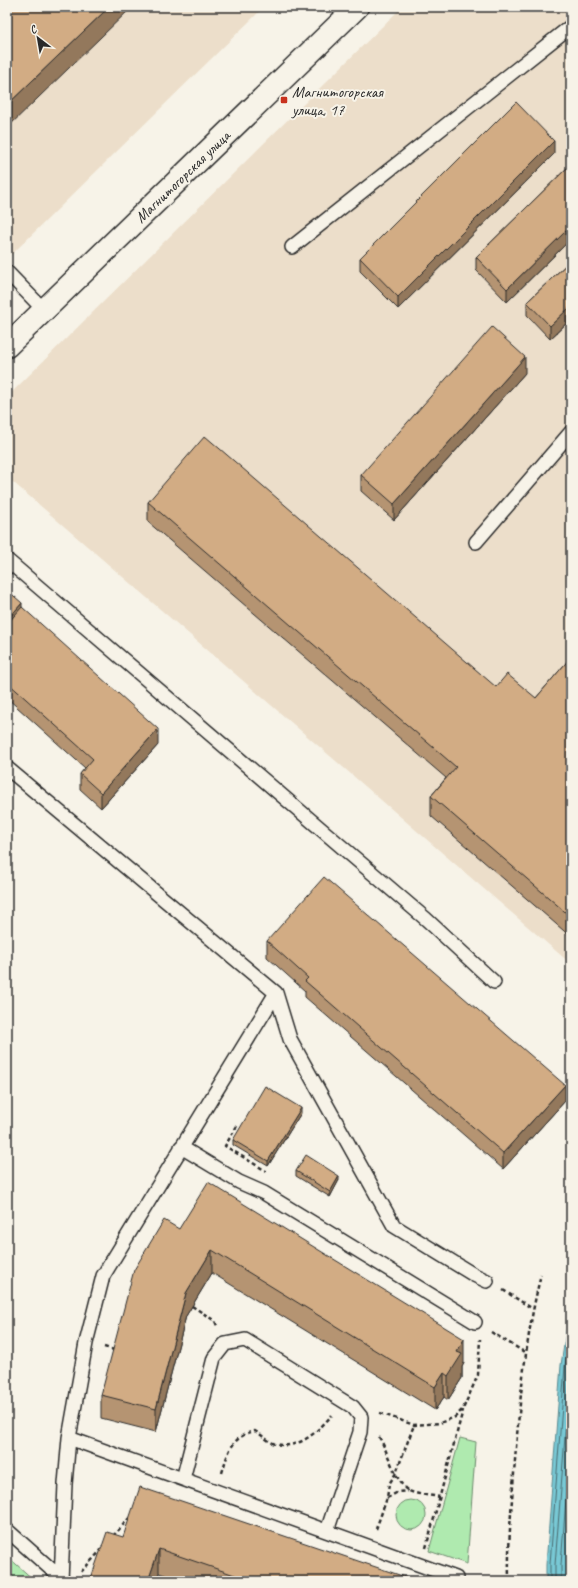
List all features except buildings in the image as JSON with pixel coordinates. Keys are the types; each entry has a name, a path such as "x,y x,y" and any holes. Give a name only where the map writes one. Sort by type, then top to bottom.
{"street":[{"name":"Магнитогорская улица","path":"7,346 357,7"}],"lane":[{"path":"292,247 571,26"},
{"path":"7,272 44,310"},
{"path":"476,542 571,432"},
{"path":"7,560 420,914 494,982"},
{"path":"7,768 276,993 290,1039 394,1226 474,1275 487,1281"},
{"path":"61,1580 65,1484 69,1438 86,1343 102,1276 276,993"},
{"path":"181,1147 239,1182 264,1193 478,1328"},
{"path":"183,1479 214,1358 225,1344 245,1340 354,1407 361,1417 360,1432 327,1531"},
{"path":"69,1438 456,1578"},
{"path":"7,1530 61,1580"}],"path":[{"path":"237,1126 225,1146 268,1173"},
{"path":"509,1581 508,1548 520,1394 533,1309 541,1274"},
{"path":"487,1281 533,1309"},
{"path":"192,1306 215,1321 225,1344"},
{"path":"421,1565 463,1409 478,1375 478,1328"},
{"path":"489,1331 526,1353"},
{"path":"216,1491 227,1456 235,1440 245,1433 255,1431 275,1444 289,1444 304,1440 318,1431 344,1402"},
{"path":"408,1491 396,1473 384,1444 374,1430 361,1417 376,1412 414,1424 440,1424 455,1417 463,1409"},
{"path":"370,1547 387,1498 389,1484 396,1473 414,1424"},
{"path":"387,1498 398,1492 408,1491 440,1497"},
{"path":"108,1541 133,1514"},
{"path":"79,1574 104,1547"}],"shaded area":[{"path":"7,7 264,7 7,259"},
{"path":"402,7 571,7 571,964 7,477 7,397"}],"green space":[{"path":"460,1438 476,1442 467,1564 429,1551"},
{"path":"411,1500 422,1504 426,1515 422,1526 411,1530 400,1526 396,1515 400,1504"},
{"path":"7,1556 35,1581 7,1581"}],"water":[{"path":"571,1313 571,1581 546,1581 561,1365 567,1325"}],"place":[{"name":"Магнитогорская улица, 17","path":"284,100"}]}
